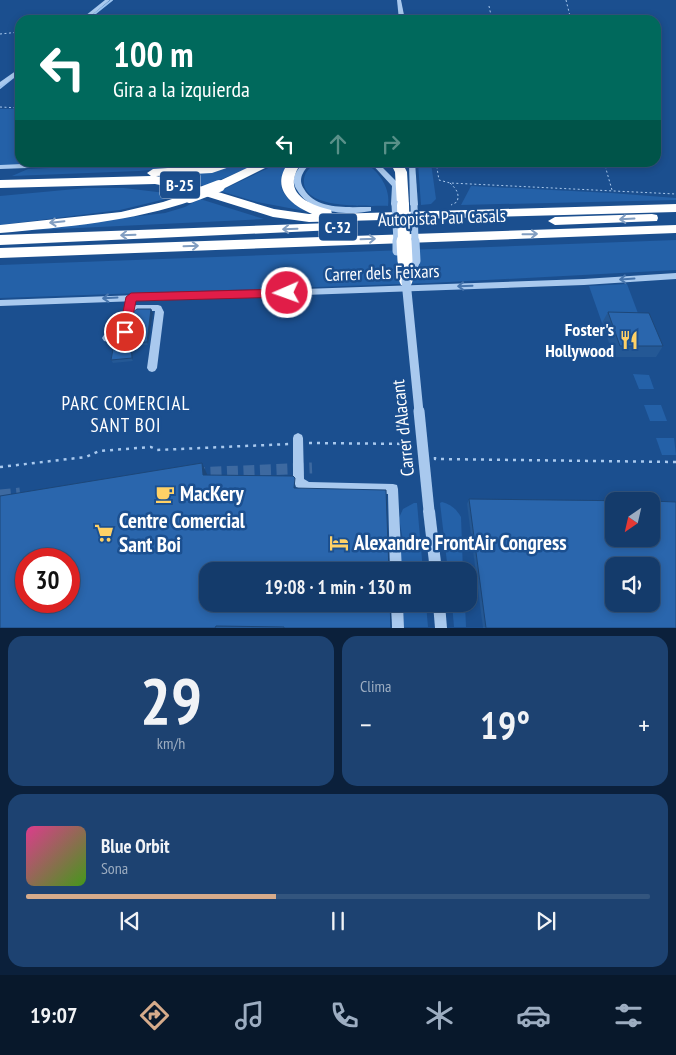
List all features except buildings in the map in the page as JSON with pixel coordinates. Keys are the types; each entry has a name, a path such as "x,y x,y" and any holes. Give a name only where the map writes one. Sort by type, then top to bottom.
{"highway":[{"path":"0,182 198,170 213,167"},
{"path":"0,229 130,214 157,208 190,197 218,191 262,167"},
{"path":"292,167 288,173 287,187 294,198 309,208 357,218"},
{"path":"387,167 396,186"},
{"path":"398,167 401,172 404,205 406,281"},
{"name":"B-25","path":"0,182 155,180 218,191 273,213 309,218 676,208"},
{"path":"0,192 126,184 218,191"},
{"name":"Autopista Pau Casals","path":"0,240 460,222 600,221 676,217"},
{"name":"Autopista Pau Casals","path":"0,253 676,229"},
{"path":"0,258 66,255 125,248"}],"street":[{"path":"89,15 108,0"},
{"path":"399,0 401,15"},
{"path":"0,85 15,74"},
{"path":"0,167 15,166"},
{"path":"304,167 298,175 297,183 305,197 326,207 368,210"},
{"path":"378,167 396,186 404,205"},
{"path":"404,205 411,167"},
{"name":"Carrer dels Feixars","path":"0,303 584,282 676,276"},
{"name":"Carrer d'Alacant","path":"406,281 435,562"},
{"path":"107,338 118,336 125,332 130,313 131,297"},
{"path":"130,313 136,308 158,308 160,312 152,368"},
{"name":"Carrer d'Alacant","path":"298,441 298,478 300,484 308,487 393,489 396,562"},
{"path":"397,612 398,628"},
{"path":"440,612 441,628"}],"path":[{"path":"566,0 569,15"},
{"path":"489,6 491,15"},
{"path":"0,34 15,32"},
{"path":"0,107 15,108"},
{"path":"437,167 439,180 450,184 676,194"},
{"path":"605,167 612,190"},
{"path":"0,468 86,457 99,451 151,447 157,450 298,441 413,444"},
{"path":"434,451 435,459 676,462"}],"shaded area":[{"path":"0,109 15,109 15,165 0,166"},
{"path":"180,167 139,171 12,176 28,169"},
{"path":"230,167 250,167 205,186 158,176 201,173"},
{"path":"271,167 288,167 282,178 281,185 283,191 291,201 305,211 257,202 220,191"},
{"path":"311,167 371,167 386,187 388,206 338,204 313,197 306,189 304,179"},
{"path":"418,167 432,167 436,199 431,204 421,205"},
{"path":"471,186 611,193 676,198 676,200 461,205"},
{"path":"86,188 124,188 182,195 120,210 0,225 0,196"},
{"path":"200,199 264,219 15,231 165,213 185,207"},
{"path":"676,240 676,270 430,283 0,298 0,265"},
{"path":"627,284 642,324 602,323 589,286"},
{"path":"633,374 649,375 654,389 639,389"},
{"path":"644,405 661,405 667,421 650,421"},
{"path":"656,438 674,438 676,455 662,455"},
{"path":"417,503 422,562 401,562 400,549 404,546 399,518 403,509"},
{"path":"440,503 448,504 461,517 463,562 447,562"},
{"path":"403,612 427,612 428,627 404,627"},
{"path":"453,612 465,612 466,627 454,627"}],"waterway":[{"path":"93,15 112,0"},
{"path":"0,88 15,76"}],"tunnel":[{"path":"194,473 312,468"},
{"path":"0,495 20,493"}],"place":[{"name":"Foster's Hollywood","path":"629,340"},
{"name":"MacKery","path":"165,494"},
{"name":"Centre Comercial Sant Boi","path":"104,533"},
{"name":"Alexandre FrontAir Congress","path":"339,543"}],"district":[{"name":"PARC COMERCIAL SANT BOI","path":"126,414"}],"route":[{"path":"125,332 130,313 131,297 287,293"}]}
